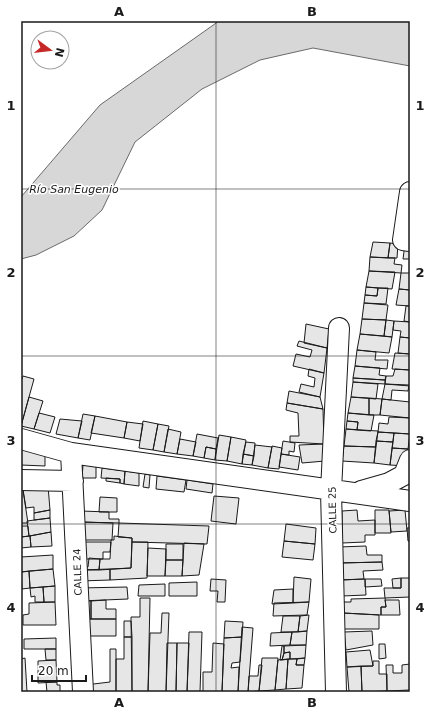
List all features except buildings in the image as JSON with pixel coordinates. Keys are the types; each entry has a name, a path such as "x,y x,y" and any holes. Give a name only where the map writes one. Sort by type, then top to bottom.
{"street":[{"path":"406,241 410,197"},
{"name":"CALLE 25","path":"336,692 331,491 339,328"},
{"path":"21,440 71,453 352,494 410,501"},
{"name":"CALLE 24","path":"71,453 82,692"},
{"path":"352,494 389,483 404,475 410,460"},
{"path":"21,480 73,481"}],"water":[{"name":"Río San Eugenio","path":"219,21 410,21 410,66 313,48 260,60 202,89 135,142 102,210 74,236 36,255 21,259 21,197 100,105"}]}
